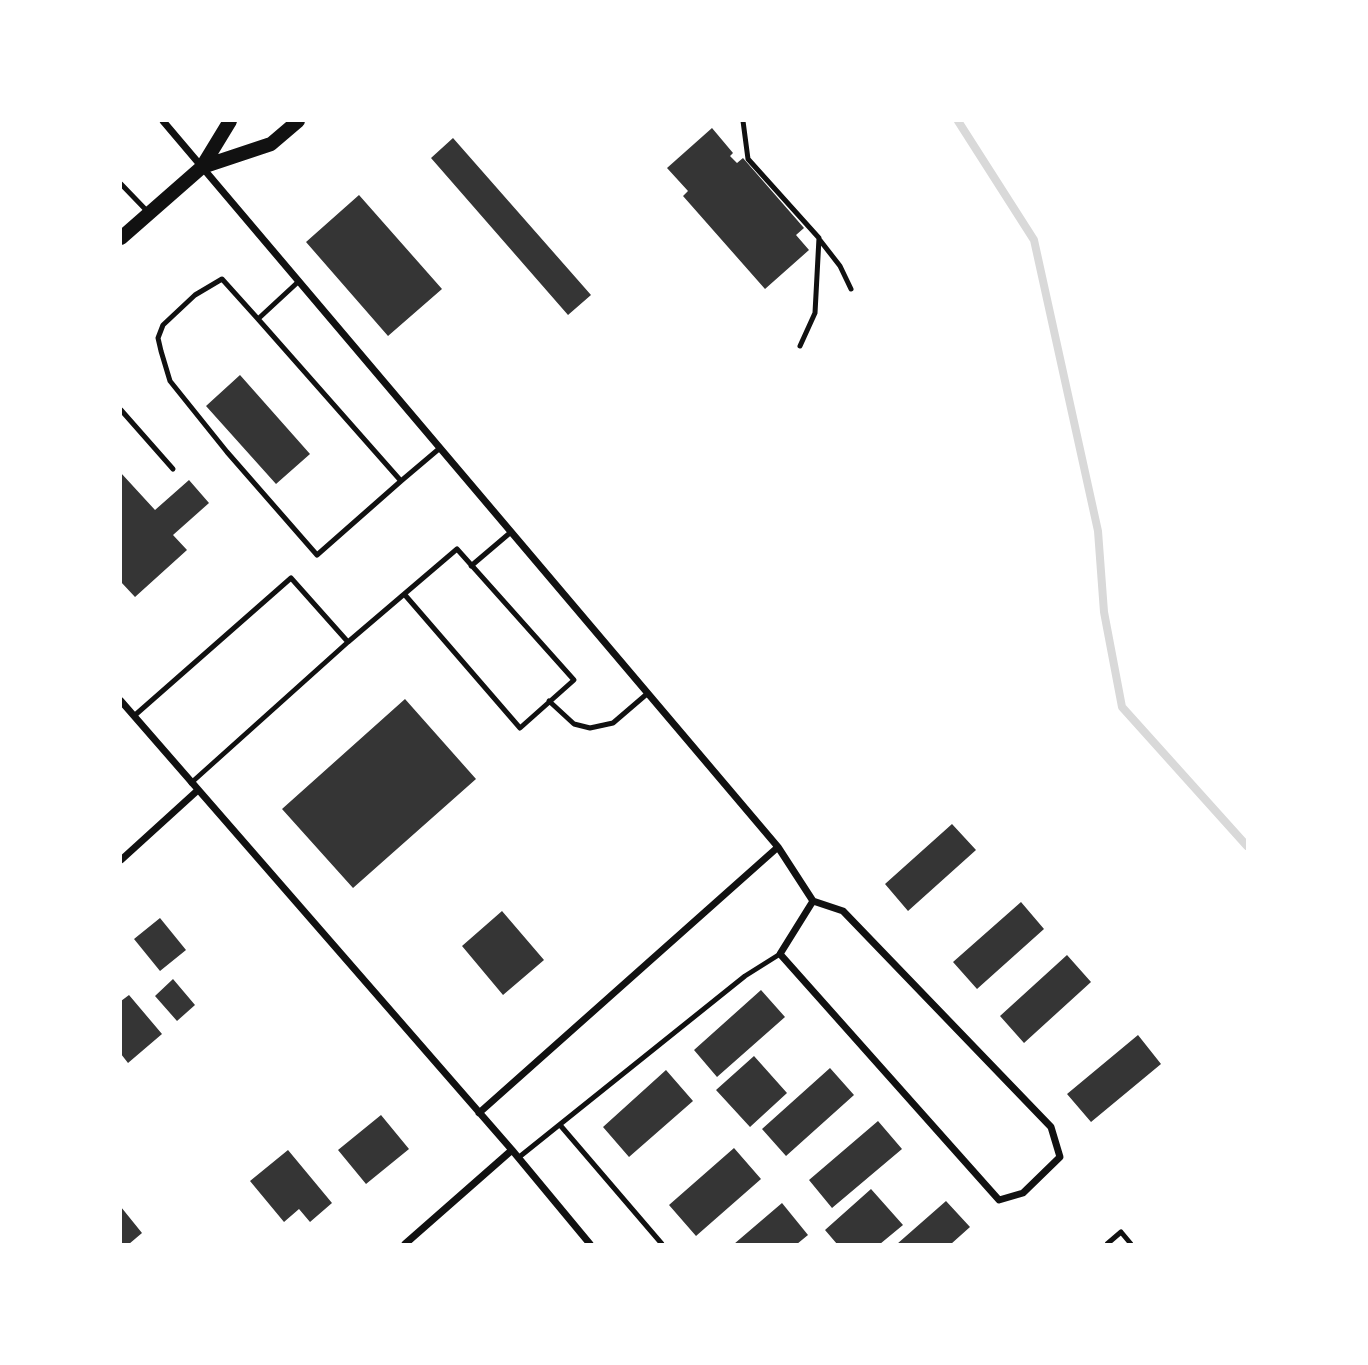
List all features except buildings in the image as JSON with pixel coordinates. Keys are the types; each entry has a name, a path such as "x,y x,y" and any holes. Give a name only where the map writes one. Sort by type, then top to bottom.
{"main road":[{"path":"121,238 202,167 230,121"},
{"path":"202,167 271,144 298,121"}],"street":[{"path":"163,121 778,847 813,901 843,911 1051,1127 1060,1157 1023,1193 999,1200 780,954 813,901"},
{"path":"121,701 512,1150 590,1244"},
{"path":"121,860 198,790"},
{"path":"479,1113 778,847"},
{"path":"405,1244 512,1150"}],"lane":[{"path":"743,121 748,159 819,238 840,266 851,289"},
{"path":"121,184 149,213"},
{"path":"800,346 815,313 819,238"},
{"path":"401,481 222,279 195,295 163,325 158,338 170,381 227,452 317,555 440,448"},
{"path":"258,319 298,282"},
{"path":"121,410 173,469"},
{"path":"471,566 511,532"},
{"path":"191,783 348,642 457,549 574,680 520,727 405,595"},
{"path":"134,716 290,578 348,642"},
{"path":"549,701 574,724 590,728 613,723 648,693"},
{"path":"518,1158 745,976 780,954"},
{"path":"560,1125 662,1244"},
{"path":"1107,1244 1121,1232 1131,1244"}],"waterway":[{"path":"958,121 1034,240 1098,531 1104,612 1122,707 1247,846"}]}
